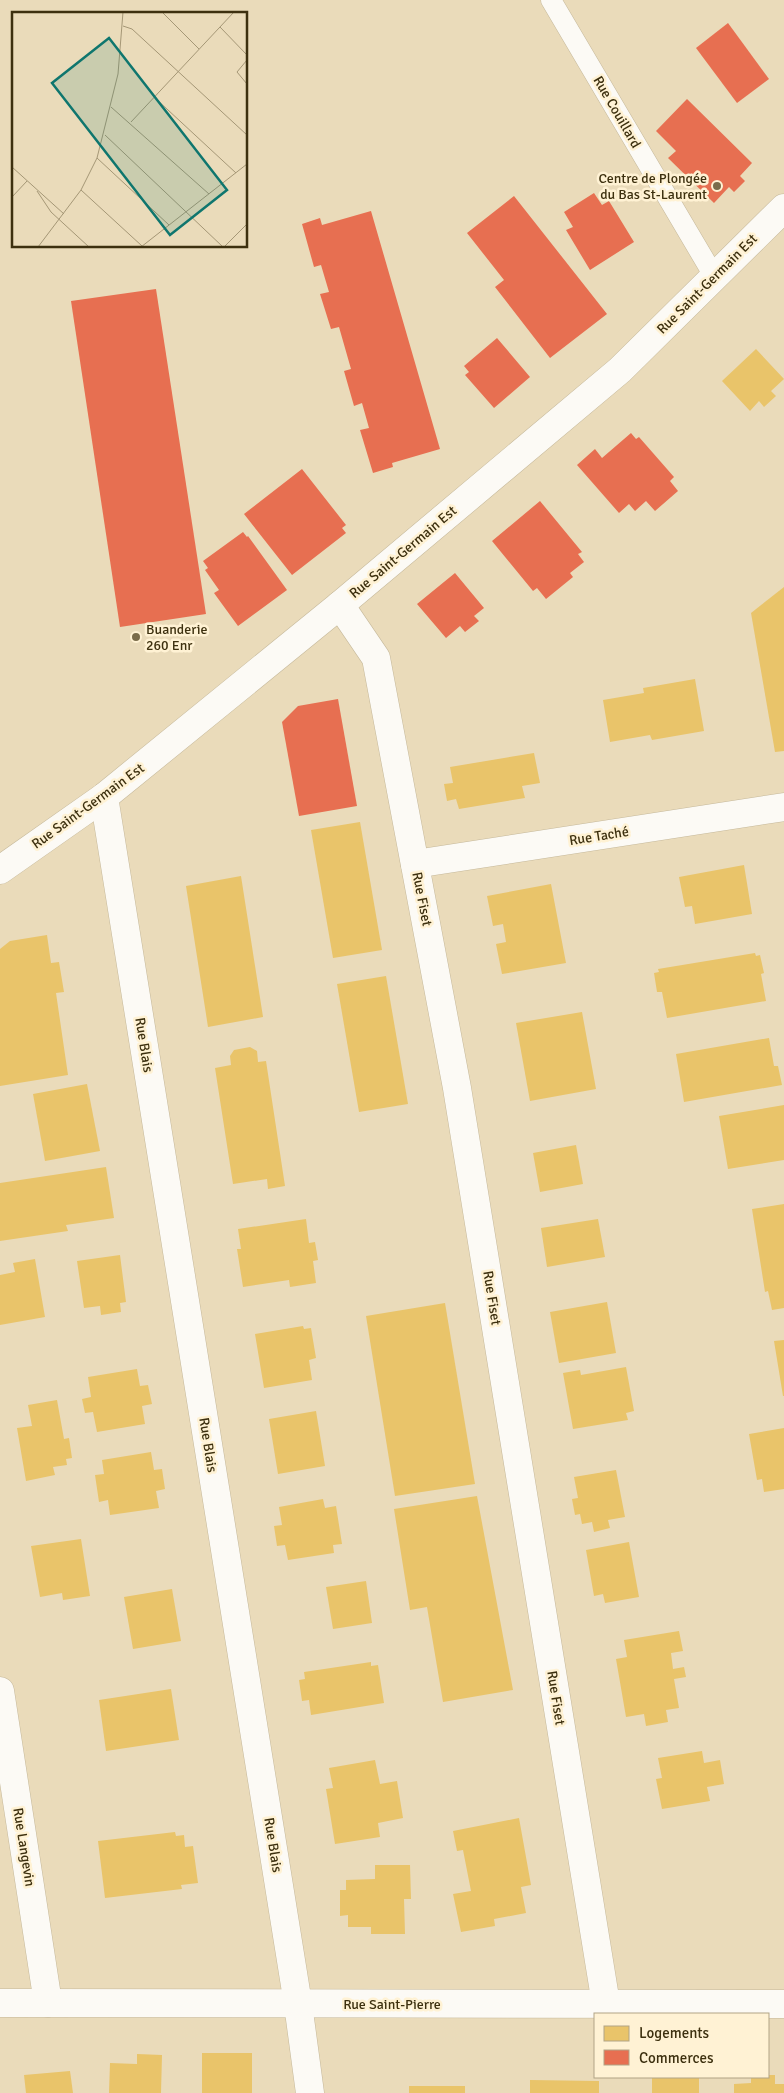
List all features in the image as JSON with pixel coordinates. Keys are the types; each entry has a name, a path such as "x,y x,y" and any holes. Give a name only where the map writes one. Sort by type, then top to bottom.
{"street":[{"name":"Rue Saint-Germain Est","path":"0,870 104,797 340,605 620,370 784,208"},
{"name":"Rue Fiset","path":"340,605 376,658 457,1088 606,2004"},
{"name":"Rue Blais","path":"104,797 298,2004 310,2093"},
{"name":"Rue Taché","path":"415,864 784,807"},
{"name":"Rue Langevin","path":"0,1691 48,2003"},
{"name":"Rue Saint-Pierre","path":"0,2003 784,2004"}],"lane":[{"name":"Rue Couillard","path":"551,0 714,276"}],"building: Logements":[{"path":"756,349 784,379 771,391 776,396 764,407 759,401 750,411 722,381"},
{"path":"784,587 784,751 775,752 751,613"},
{"path":"695,679 704,731 652,740 650,735 610,742 603,700 644,693 643,688"},
{"path":"534,753 540,783 522,786 525,798 459,809 456,799 447,801 444,784 453,783 450,767"},
{"path":"360,822 382,950 333,958 311,830"},
{"path":"744,865 752,914 695,924 692,906 685,907 679,877"},
{"path":"241,876 263,1017 208,1027 186,886"},
{"path":"551,884 566,963 502,974 496,944 506,942 503,924 493,926 487,896"},
{"path":"47,935 51,963 59,962 64,992 56,993 68,1075 0,1086 0,949 10,941"},
{"path":"755,953 756,956 760,955 764,973 761,974 766,1001 667,1018 662,992 657,992 654,973 659,972 658,969"},
{"path":"386,976 408,1104 359,1112 337,984"},
{"path":"582,1012 596,1089 530,1101 516,1023"},
{"path":"769,1038 774,1066 778,1066 782,1085 684,1102 676,1054"},
{"path":"250,1047 257,1051 258,1062 266,1061 285,1186 268,1189 267,1179 233,1184 215,1068 231,1065 230,1056 234,1050"},
{"path":"87,1084 100,1151 45,1161 33,1094"},
{"path":"784,1105 784,1160 728,1169 719,1116"},
{"path":"576,1145 583,1184 540,1192 533,1153"},
{"path":"106,1167 114,1218 66,1225 68,1231 0,1241 0,1183"},
{"path":"784,1204 784,1308 772,1310 768,1291 765,1292 752,1209"},
{"path":"306,1219 309,1243 315,1242 318,1260 313,1261 316,1283 290,1287 289,1280 243,1287 237,1249 241,1249 238,1229"},
{"path":"598,1219 605,1257 547,1267 541,1228"},
{"path":"120,1255 126,1302 120,1303 121,1312 101,1315 100,1306 84,1308 77,1261"},
{"path":"35,1259 45,1317 0,1325 0,1275 15,1272 13,1263"},
{"path":"607,1302 616,1353 559,1363 550,1312"},
{"path":"445,1303 475,1484 395,1496 366,1316"},
{"path":"303,1326 304,1329 311,1328 316,1358 309,1360 312,1380 264,1388 255,1334"},
{"path":"784,1340 784,1396 783,1396 774,1341"},
{"path":"626,1367 634,1411 626,1413 628,1420 573,1429 563,1373 580,1370 581,1375"},
{"path":"137,1369 140,1386 148,1385 152,1404 142,1406 145,1424 97,1432 93,1412 85,1413 82,1399 91,1397 88,1377"},
{"path":"57,1400 64,1439 69,1438 72,1458 66,1459 67,1465 53,1467 55,1475 26,1481 17,1428 32,1426 28,1405"},
{"path":"316,1411 325,1466 278,1474 269,1419"},
{"path":"784,1428 784,1489 764,1492 762,1479 757,1480 749,1434"},
{"path":"151,1452 154,1470 162,1469 165,1489 156,1491 159,1508 110,1515 108,1500 99,1502 95,1475 104,1474 102,1460"},
{"path":"616,1470 625,1517 608,1520 610,1528 594,1532 592,1522 582,1524 580,1514 575,1515 572,1499 578,1498 574,1477"},
{"path":"477,1496 513,1690 443,1702 427,1607 410,1610 394,1509"},
{"path":"323,1499 325,1508 336,1506 342,1544 333,1545 334,1553 288,1560 285,1545 277,1546 274,1526 282,1525 279,1507"},
{"path":"81,1539 90,1596 63,1600 62,1593 40,1597 31,1546"},
{"path":"629,1542 639,1597 605,1603 603,1594 594,1596 586,1550"},
{"path":"366,1581 372,1623 333,1629 326,1587"},
{"path":"172,1589 181,1641 133,1649 124,1597"},
{"path":"679,1631 683,1651 671,1653 673,1669 684,1667 686,1677 674,1679 679,1708 666,1710 668,1722 646,1726 644,1714 626,1717 616,1659 627,1657 624,1640"},
{"path":"371,1662 371,1666 378,1665 384,1703 311,1715 309,1700 302,1701 299,1680 305,1679 304,1672"},
{"path":"171,1689 179,1740 106,1751 99,1700"},
{"path":"702,1751 704,1763 720,1760 724,1784 707,1787 710,1801 662,1809 656,1779 662,1778 658,1758"},
{"path":"375,1760 380,1784 397,1781 403,1818 378,1823 380,1837 335,1844 326,1789 333,1788 329,1768"},
{"path":"519,1818 531,1885 521,1887 526,1913 494,1919 495,1926 461,1932 453,1894 471,1891 463,1850 457,1851 453,1831"},
{"path":"175,1832 176,1836 184,1835 185,1847 193,1846 198,1883 181,1885 182,1889 105,1898 98,1841"},
{"path":"375,1865 410,1865 411,1899 404,1899 405,1934 371,1934 371,1927 348,1927 348,1915 340,1916 340,1890 346,1890 346,1880 375,1879"},
{"path":"202,2053 252,2053 252,2093 202,2093"},
{"path":"137,2054 162,2055 161,2093 109,2093 110,2063 137,2064"},
{"path":"70,2071 73,2093 26,2093 24,2075"},
{"path":"769,2075 775,2075 775,2084 784,2084 784,2093 734,2093 734,2084 751,2083 751,2078 769,2078"},
{"path":"652,2078 699,2078 699,2093 652,2093"},
{"path":"530,2080 599,2081 599,2093 530,2093"},
{"path":"409,2086 465,2086 465,2093 409,2093"}],"building: Commerces":[{"path":"728,23 769,79 737,103 696,48"},
{"path":"687,99 752,163 740,176 745,181 734,192 729,187 714,203 668,158 676,151 656,131"},
{"path":"594,193 602,205 609,201 634,242 590,270 566,230 573,227 564,212"},
{"path":"514,196 607,314 550,358 495,287 504,280 467,233"},
{"path":"371,211 440,449 392,463 393,467 373,473 360,430 369,428 362,403 354,406 344,371 351,369 339,327 331,329 320,294 329,292 321,265 314,267 302,224 320,218 322,225"},
{"path":"156,289 206,614 120,627 71,301"},
{"path":"497,338 530,377 494,408 465,375 469,372 464,366"},
{"path":"631,433 636,439 639,437 674,477 670,481 678,491 655,511 646,501 635,511 629,504 619,513 577,465 595,449 602,458"},
{"path":"302,469 346,525 342,528 346,533 292,575 244,514"},
{"path":"540,501 582,552 578,554 584,562 570,573 573,577 546,599 537,588 533,591 492,541"},
{"path":"243,532 248,536 287,590 238,626 214,593 219,590 205,570 208,568 203,561"},
{"path":"455,573 484,608 474,616 479,621 465,632 460,626 446,638 417,604"},
{"path":"338,699 357,806 299,816 282,722 298,706"}],"place":[{"name":"Centre de Plongée du Bas St-Laurent","path":"717,186"},
{"name":"Buanderie 260 Enr","path":"136,637"}]}
